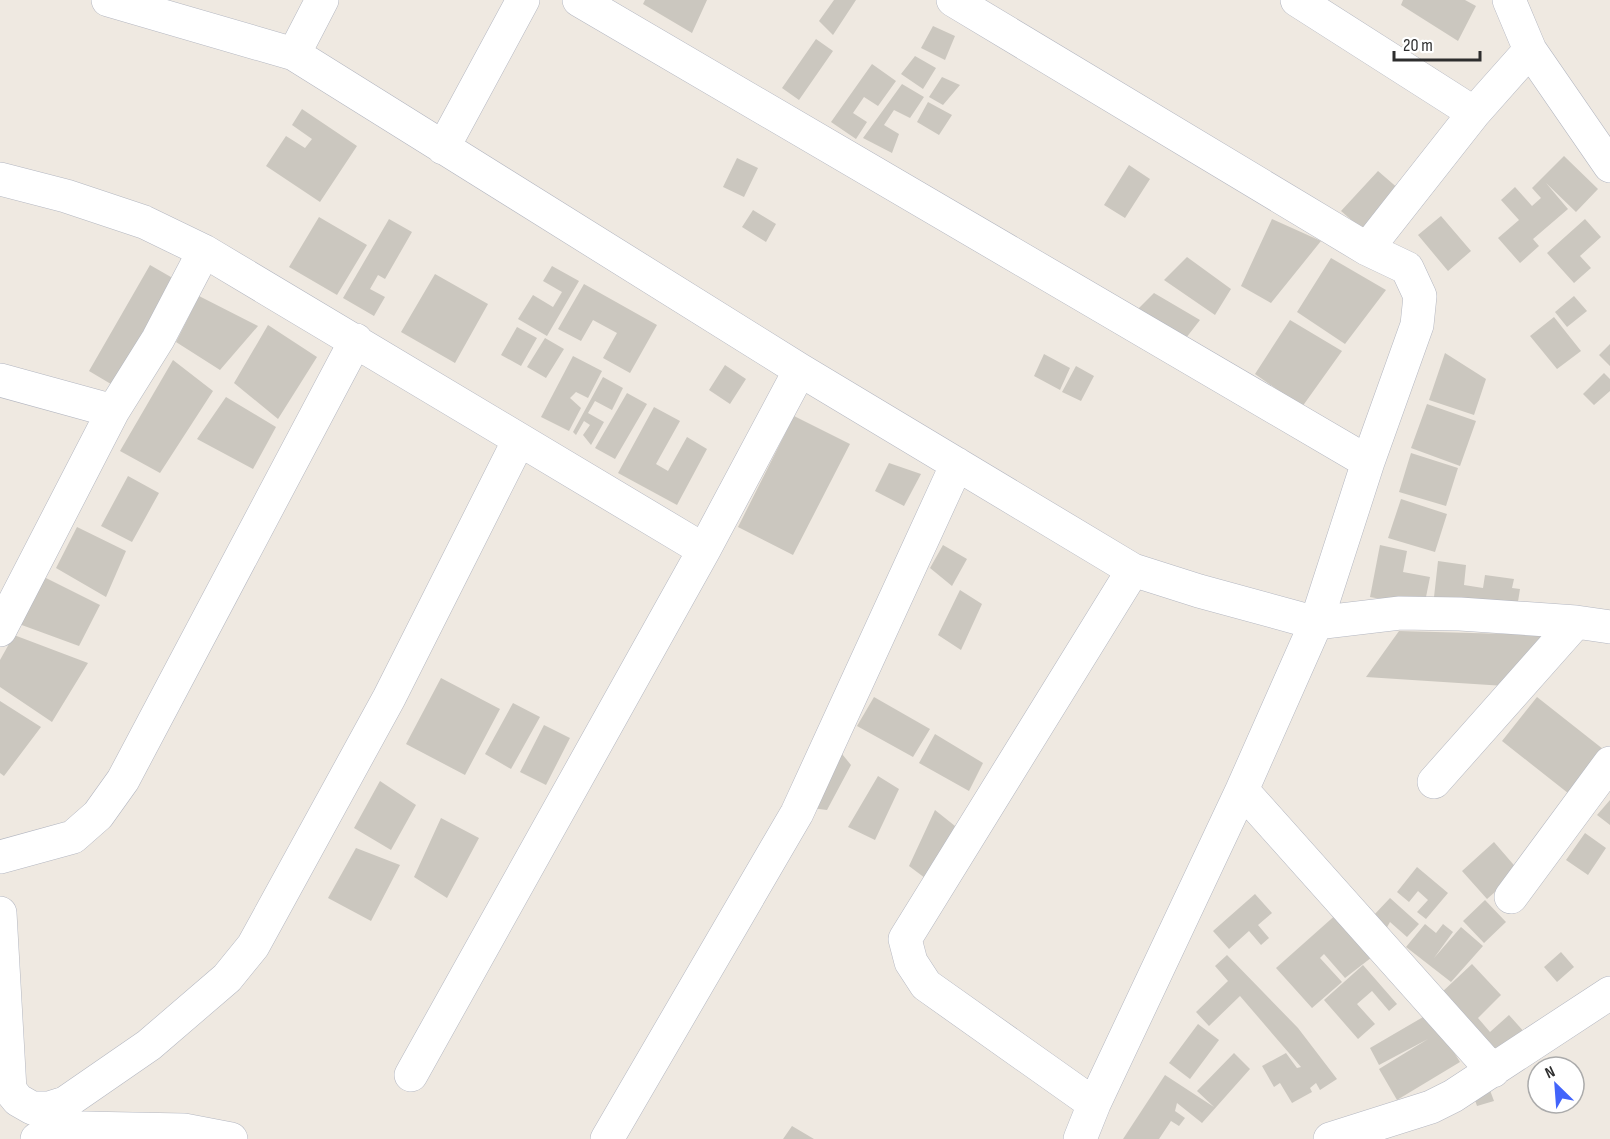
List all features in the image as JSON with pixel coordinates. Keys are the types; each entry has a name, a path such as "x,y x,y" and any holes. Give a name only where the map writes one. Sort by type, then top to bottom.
{"street":[{"path":"108,0 294,54 800,370 1133,570 1199,591 1316,623 1400,613 1460,614 1576,622 1610,627"},
{"path":"294,54 322,0"},
{"path":"443,148 523,0"},
{"path":"579,0 1368,462"},
{"path":"953,0 1367,249 1407,268 1420,296 1417,325 1368,462 1316,623 1242,790 1094,1104 1080,1139"},
{"path":"1297,0 1474,113"},
{"path":"1509,0 1530,50 1610,166"},
{"path":"1367,249 1474,113 1530,50"},
{"path":"0,179 66,196 144,222 204,251 704,550"},
{"path":"0,630 113,411 158,339 204,251"},
{"path":"0,857 73,837 98,815 123,780 356,340"},
{"path":"411,1074 704,550 800,370"},
{"path":"0,380 113,411"},
{"path":"0,913 10,1090 18,1100 32,1108 49,1108 65,1103 149,1045 227,978 254,946 389,698 519,440"},
{"path":"607,1139 797,813 957,464"},
{"path":"1094,1104 926,985 911,962 905,939 1133,570"},
{"path":"1434,782 1576,622"},
{"path":"1511,897 1610,763"},
{"path":"1242,790 1493,1071"},
{"path":"1330,1139 1431,1107 1493,1071 1610,993"},
{"path":"1416,1139 1431,1107"},
{"path":"37,1139 83,1128 184,1130 231,1139"}],"building":[{"path":"645,0 707,0 692,33 643,4"},
{"path":"834,0 856,0 833,35 819,21"},
{"path":"1403,0 1465,0 1476,6 1458,41 1401,5"},
{"path":"933,26 955,36 945,60 921,48"},
{"path":"816,39 833,51 799,100 782,88"},
{"path":"915,56 936,68 923,89 901,74"},
{"path":"872,64 896,81 878,106 864,97 853,113 867,122 856,139 831,122"},
{"path":"942,77 960,85 943,105 929,97"},
{"path":"902,84 924,97 910,118 894,110 884,125 899,134 892,153 863,138"},
{"path":"928,102 952,115 939,135 917,122"},
{"path":"302,109 357,146 320,202 266,166 286,136 305,148 312,139 292,125"},
{"path":"1564,156 1598,189 1576,212 1546,183 1568,209 1533,239 1539,246 1520,263 1498,238 1519,220 1501,200 1515,187 1532,206 1541,198 1532,188"},
{"path":"737,158 758,168 744,197 723,187"},
{"path":"1129,165 1150,179 1125,218 1104,205"},
{"path":"1378,171 1400,190 1363,230 1341,211"},
{"path":"753,210 776,224 766,242 742,227"},
{"path":"1441,216 1471,251 1448,271 1418,235"},
{"path":"319,217 367,245 337,295 289,267"},
{"path":"389,219 412,232 385,279 378,275 370,289 385,297 374,316 343,298"},
{"path":"1272,219 1321,241 1271,303 1241,286"},
{"path":"1585,219 1601,237 1580,256 1591,268 1574,283 1547,253"},
{"path":"1187,257 1231,289 1215,315 1164,280"},
{"path":"1331,258 1386,290 1345,344 1297,312"},
{"path":"150,265 183,284 121,390 89,371"},
{"path":"552,266 579,281 547,336 518,319 533,295 553,307 562,292 543,281"},
{"path":"435,274 488,304 455,363 401,332"},
{"path":"584,284 657,325 630,373 603,358 617,333 593,320 581,341 558,329"},
{"path":"1154,293 1200,320 1186,338 1137,310"},
{"path":"199,296 258,326 220,370 176,342"},
{"path":"1574,296 1587,311 1567,327 1555,312"},
{"path":"1554,317 1581,351 1557,369 1530,336"},
{"path":"1290,320 1342,351 1302,407 1255,374"},
{"path":"268,325 317,357 278,419 234,383"},
{"path":"517,327 537,338 521,366 501,355"},
{"path":"545,338 564,349 546,378 527,367"},
{"path":"1610,344 1610,366 1599,355"},
{"path":"1445,353 1486,379 1474,415 1429,400"},
{"path":"1044,354 1070,368 1060,390 1034,376"},
{"path":"573,356 602,371 588,398 576,392 570,398 581,408 569,431 541,417"},
{"path":"173,360 213,391 160,473 120,451"},
{"path":"725,365 746,379 730,404 709,390"},
{"path":"1076,366 1094,376 1081,401 1062,392"},
{"path":"1604,373 1610,379 1610,391 1594,405 1583,394"},
{"path":"603,377 623,388 612,410 595,401 588,413 604,422 591,445 583,435 590,425 584,421 576,435 573,432"},
{"path":"627,393 647,404 615,459 595,448"},
{"path":"226,397 276,427 253,469 197,439"},
{"path":"1427,404 1476,421 1460,466 1411,448"},
{"path":"654,407 680,421 656,464 668,471 687,437 707,449 677,505 618,473"},
{"path":"794,416 850,444 793,555 738,527"},
{"path":"1411,453 1458,468 1446,506 1399,492"},
{"path":"889,463 921,474 904,506 875,491"},
{"path":"128,476 159,493 132,542 101,526"},
{"path":"1401,499 1447,514 1435,552 1388,538"},
{"path":"77,527 126,551 106,597 56,568"},
{"path":"943,545 967,559 952,586 930,568"},
{"path":"1380,545 1407,551 1403,572 1430,577 1424,607 1370,597"},
{"path":"1438,561 1466,565 1464,585 1483,588 1485,575 1514,579 1512,588 1520,589 1517,608 1434,597"},
{"path":"44,577 100,605 79,646 19,624"},
{"path":"960,590 982,604 961,650 938,635"},
{"path":"1399,631 1545,635 1505,686 1366,677"},
{"path":"14,635 88,663 52,722 0,687 0,660"},
{"path":"441,678 500,709 465,775 406,744"},
{"path":"874,697 930,729 913,757 857,726"},
{"path":"1537,697 1608,753 1573,797 1502,741"},
{"path":"0,701 41,727 4,776 0,773"},
{"path":"513,703 540,717 511,769 485,754"},
{"path":"544,725 570,738 546,785 520,772"},
{"path":"935,734 983,763 969,791 919,763"},
{"path":"838,749 851,765 827,810 811,808"},
{"path":"878,776 899,789 875,840 848,827"},
{"path":"380,781 416,805 391,850 354,828"},
{"path":"1610,800 1610,825 1597,815"},
{"path":"935,810 955,826 929,881 909,866"},
{"path":"441,818 479,838 447,898 414,877"},
{"path":"1585,833 1606,848 1588,875 1566,860"},
{"path":"1494,842 1519,871 1487,899 1462,871"},
{"path":"356,848 400,865 371,921 328,898"},
{"path":"1417,867 1448,893 1426,919 1417,912 1428,900 1418,891 1409,902 1397,892"},
{"path":"1255,894 1272,913 1258,925 1269,938 1261,945 1249,931 1229,949 1213,931"},
{"path":"1390,898 1419,924 1407,937 1390,922 1386,929 1373,916"},
{"path":"1485,900 1506,922 1484,943 1463,921"},
{"path":"1339,912 1376,954 1345,978 1324,954 1320,958 1342,982 1312,1008 1276,968"},
{"path":"1425,924 1436,933 1443,924 1453,932 1434,958 1461,927 1483,946 1451,982 1406,947"},
{"path":"1561,952 1574,967 1557,982 1544,967"},
{"path":"1227,955 1298,1028 1337,1079 1320,1090 1316,1083 1310,1088 1312,1092 1292,1103 1280,1083 1274,1087 1262,1066 1286,1053 1297,1068 1301,1067 1240,996 1209,1026 1196,1012 1228,981 1215,966"},
{"path":"1472,964 1501,995 1478,1018 1490,1032 1509,1015 1526,1034 1494,1061 1441,993"},
{"path":"1363,965 1397,1004 1389,1011 1372,991 1357,1004 1375,1024 1358,1039 1324,1000"},
{"path":"1430,1013 1460,1062 1397,1100 1379,1069 1428,1039 1379,1065 1370,1048"},
{"path":"1198,1024 1219,1040 1190,1079 1169,1063"},
{"path":"1234,1053 1250,1069 1202,1123 1177,1103 1175,1111 1185,1118 1179,1126 1171,1121 1159,1139 1123,1139 1165,1075 1214,1107 1197,1091"},
{"path":"1488,1085 1494,1101 1477,1106 1472,1091"},
{"path":"792,1126 814,1139 783,1139"}]}
